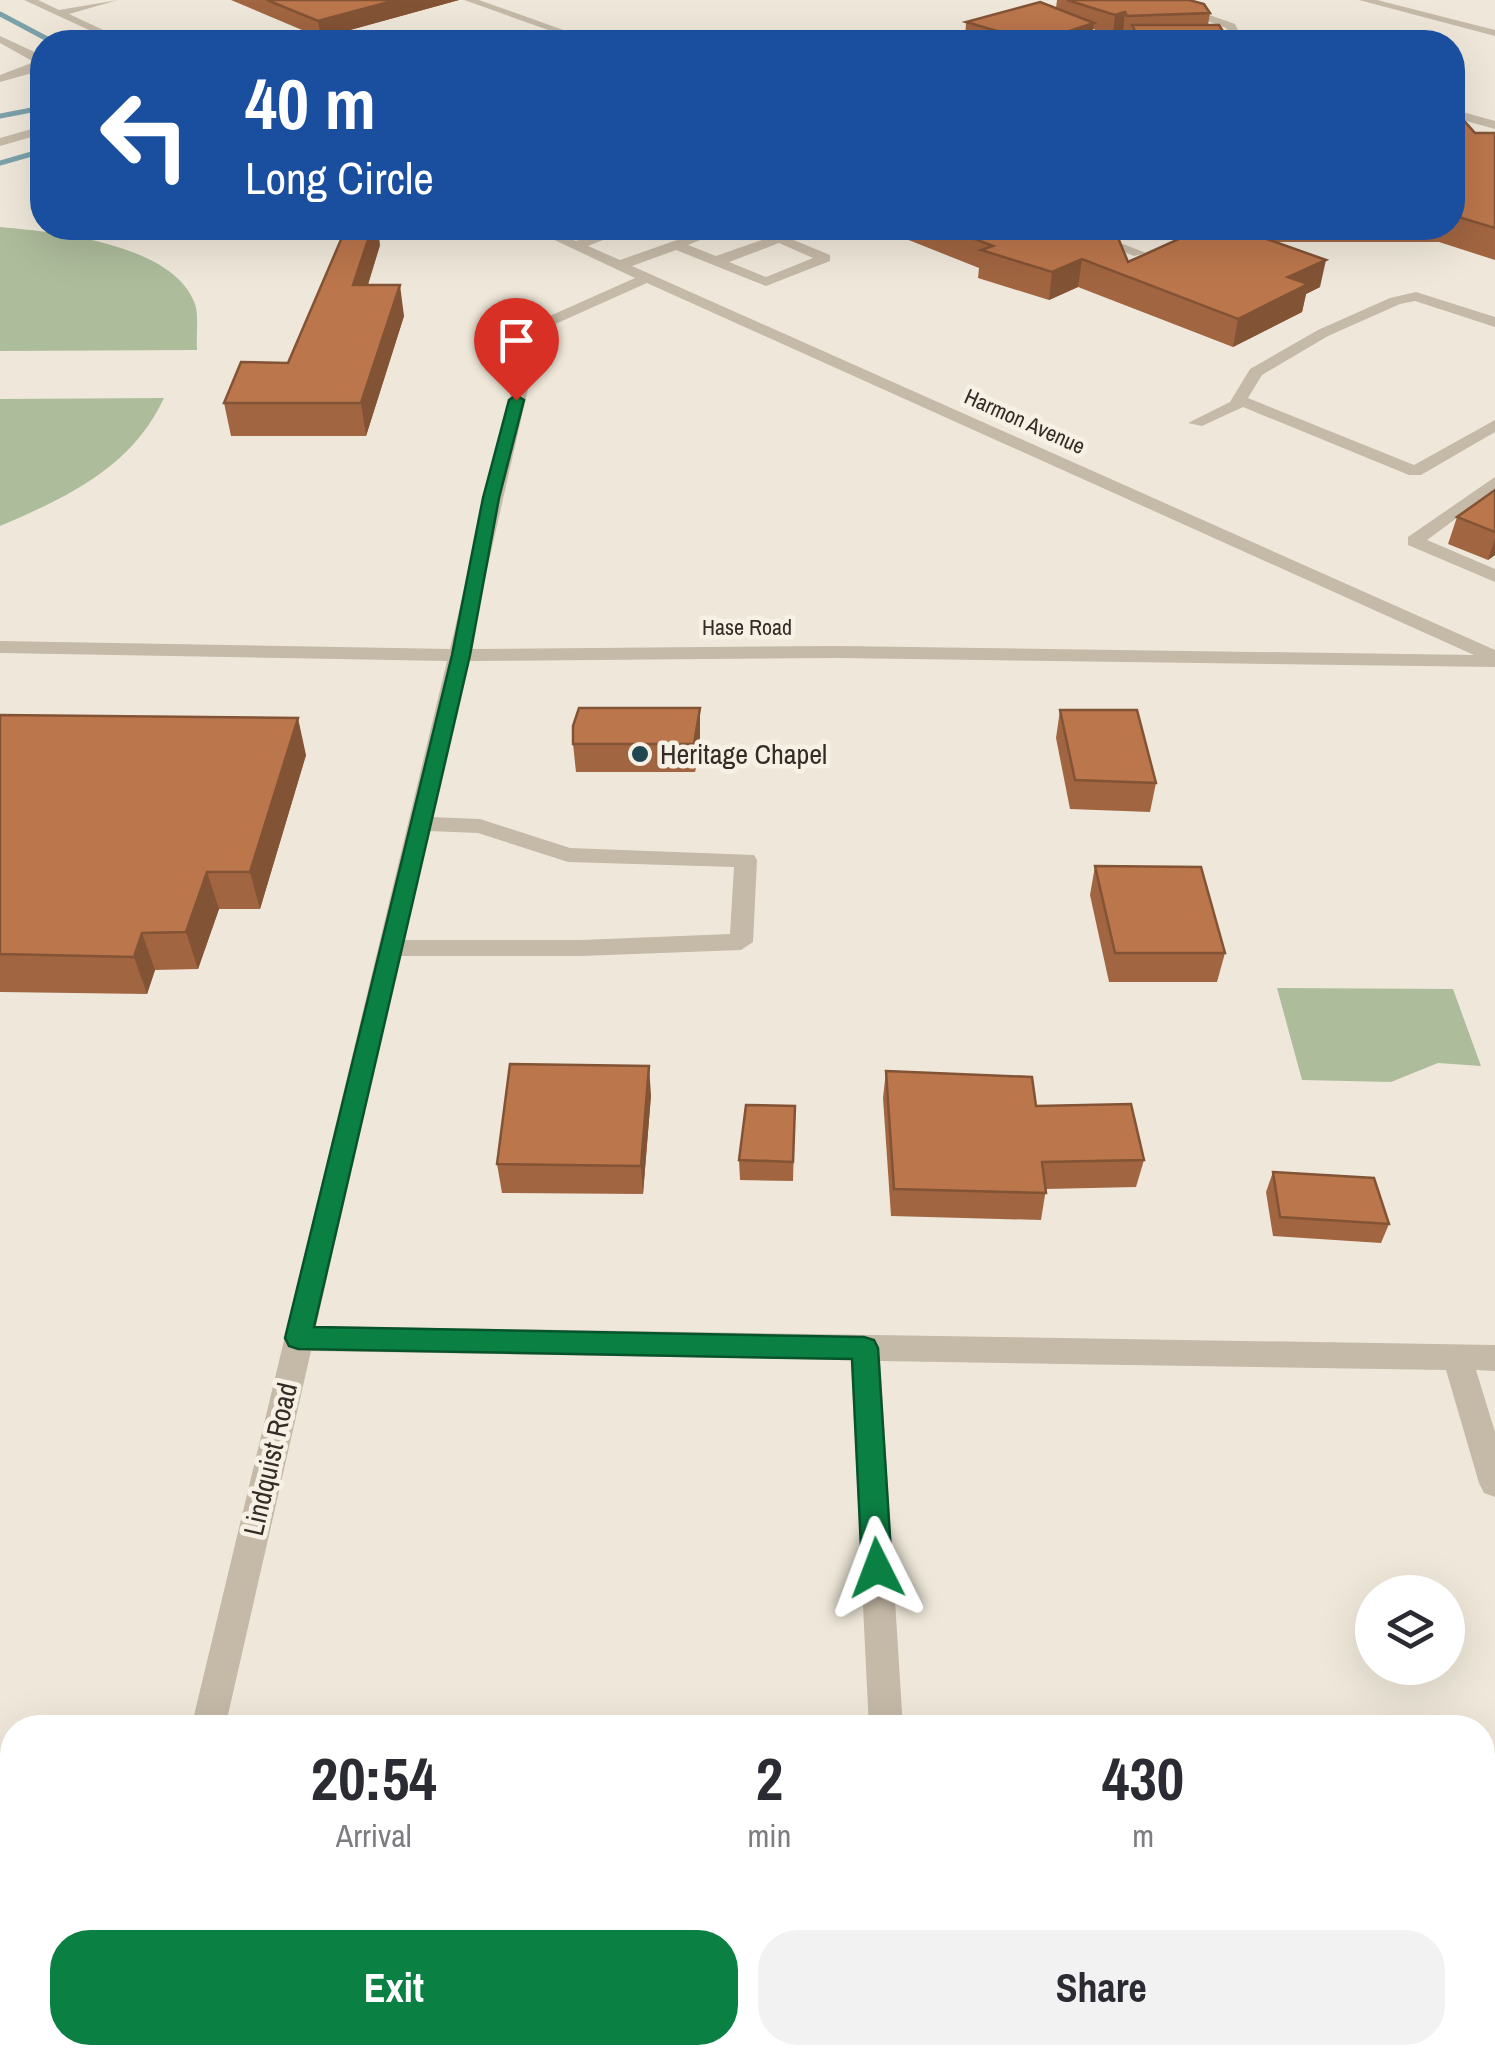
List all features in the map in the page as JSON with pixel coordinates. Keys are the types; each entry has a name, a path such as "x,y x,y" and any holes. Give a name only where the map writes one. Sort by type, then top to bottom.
{"street":[{"path":"28,0 97,30"},
{"path":"59,13 114,0"},
{"path":"469,0 556,30"},
{"path":"1157,0 1231,26 1233,30"},
{"path":"1364,0 1495,32"},
{"path":"0,40 30,55"},
{"path":"0,79 30,71"},
{"path":"1468,117 1482,110"},
{"path":"1465,116 1495,124"},
{"path":"0,142 30,133"},
{"name":"Harmon Avenue","path":"563,240 1495,659"},
{"path":"576,246 593,240"},
{"path":"621,265 690,240"},
{"path":"717,261 774,240"},
{"path":"676,245 766,282 826,258 784,240"},
{"path":"1104,240 1138,252"},
{"name":"Lindquist Road","path":"211,1715 461,655 491,498 533,334 548,322 648,277"},
{"path":"1196,423 1239,400 1256,372 1322,333 1394,301 1416,296 1495,322"},
{"path":"1239,400 1416,472 1495,425"},
{"path":"1495,482 1414,541 1495,576"},
{"name":"Hase Road","path":"0,648 461,655 837,652 1495,659"},
{"path":"389,948 581,948 741,942 746,860 568,855 480,826 419,824"},
{"path":"298,1338 1495,1358"},
{"path":"864,1348 885,1715"},
{"path":"1457,1357 1495,1483"}],"green space":[{"path":"0,227 30,231 30,240 93,240 138,254 183,283 195,304 197,350 0,351"},
{"path":"164,398 151,422 116,461 73,491 0,526 0,399"},
{"path":"1277,988 1453,989 1481,1066 1438,1063 1391,1082 1302,1080"}],"building":[{"path":"267,0 396,0 318,21"},
{"path":"1067,0 1189,0 1204,4 1210,13 1115,15"},
{"path":"1040,2 1094,23 1072,30 994,30 966,22"},
{"path":"1132,25 1219,25 1222,30 1135,30"},
{"path":"1465,122 1475,133 1495,133 1495,228 1465,219"},
{"path":"341,240 368,240 353,285 400,285 361,403 224,403 241,362 288,363"},
{"path":"978,240 1119,240 1128,262 1177,240 1270,240 1326,260 1288,277 1308,284 1238,319 1082,259 1052,272 981,250 993,246"},
{"path":"1495,490 1495,532 1457,517"},
{"path":"579,708 700,708 694,744 573,744"},
{"path":"1060,710 1137,710 1156,783 1075,780"},
{"path":"0,715 298,718 250,872 207,872 186,932 142,933 134,957 0,954"},
{"path":"1095,866 1201,867 1225,953 1115,953"},
{"path":"510,1064 649,1066 641,1166 497,1164"},
{"path":"886,1071 1032,1077 1036,1106 1131,1104 1144,1160 1042,1162 1046,1193 894,1189"},
{"path":"746,1105 795,1106 793,1162 739,1160"},
{"path":"1273,1172 1374,1178 1389,1224 1280,1217"}],"waterway":[{"path":"0,14 30,30"},
{"path":"0,116 30,110"},
{"path":"0,163 30,154"}],"place":[{"name":"Heritage Chapel","path":"640,754"}],"route":[{"path":"516,400 491,498 461,655 298,1338 864,1348 877,1568"}]}
